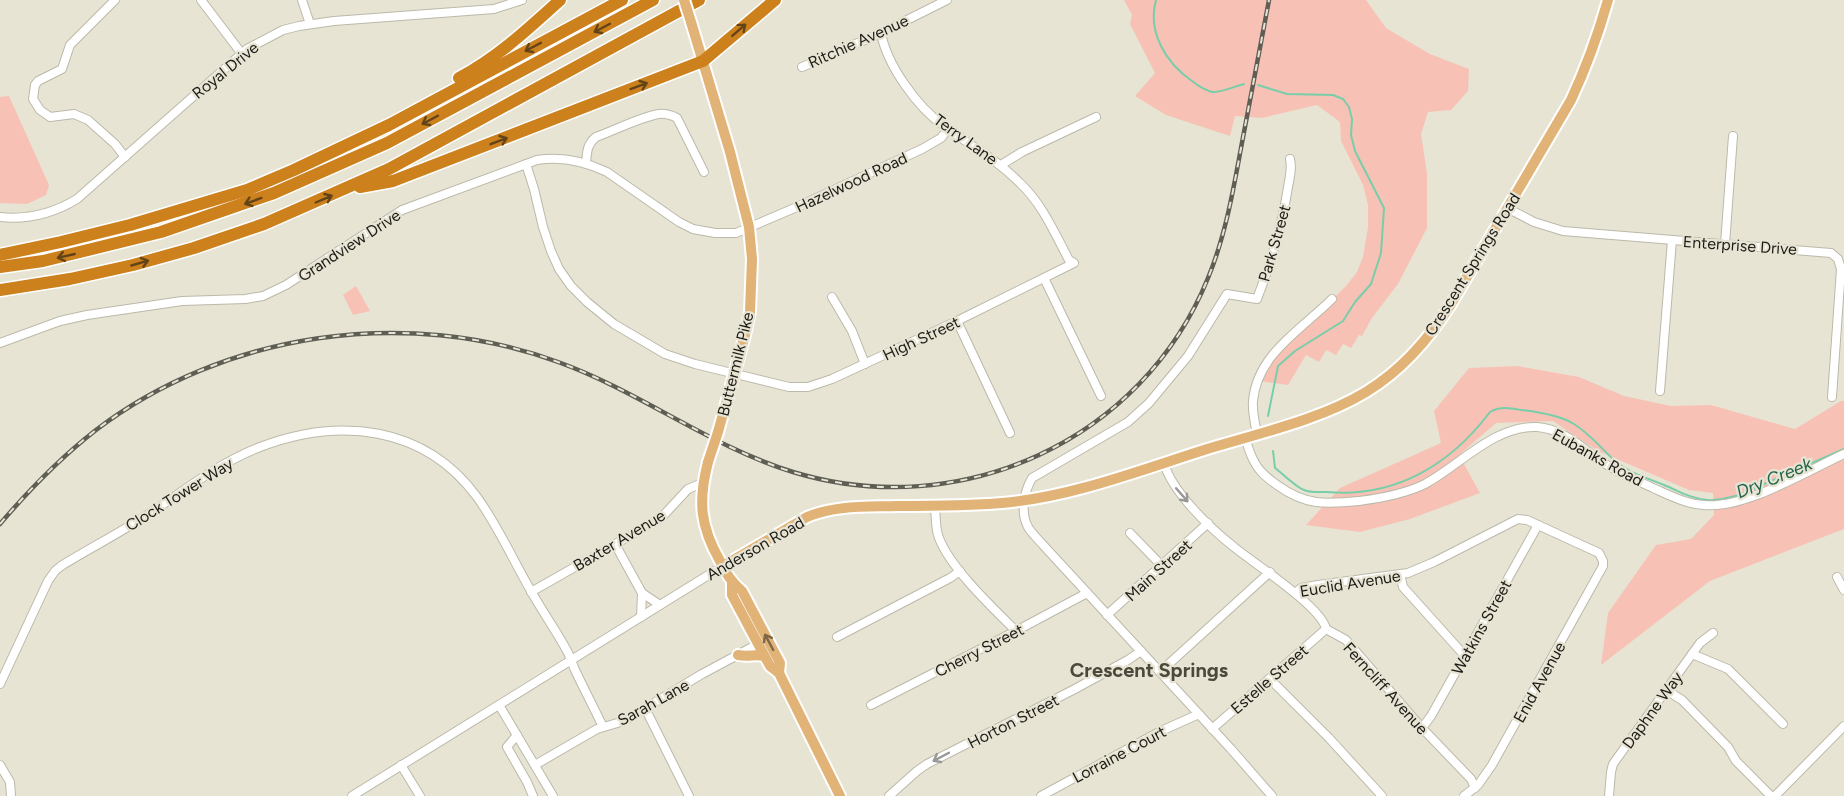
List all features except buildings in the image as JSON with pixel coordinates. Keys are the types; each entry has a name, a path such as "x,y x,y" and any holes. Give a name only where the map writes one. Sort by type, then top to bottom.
{"highway":[{"path":"221,197 325,150 466,75 524,33 560,0"},
{"path":"0,255 97,234 256,186 348,146 622,0"},
{"path":"0,267 43,261 161,232 274,193 387,143 653,0"},
{"path":"0,290 70,279 133,265 264,224 389,169 699,0"},
{"path":"344,190 393,181 703,62 775,0"}],"main road":[{"name":"Buttermilk Pike","path":"684,0 730,153 748,227 752,275 750,312 726,407 702,483 701,505 705,531 732,583 742,591 759,622 780,663 779,673"},
{"name":"Crescent Springs Road","path":"1245,438 1332,410 1366,392 1412,355 1443,315 1564,111 1582,77 1598,36 1608,0"},
{"name":"Anderson Road","path":"723,567 807,517 836,508 935,506 1025,500 1089,486 1245,438"},
{"name":"Buttermilk Pike","path":"732,583 732,595 770,666 779,673 840,796"},
{"path":"738,655 765,656"}],"street":[{"path":"115,0 70,45 62,69 38,81 33,88 33,95 45,115 50,117 74,114 94,124 125,157"},
{"path":"201,0 242,54"},
{"path":"302,0 310,24"},
{"name":"Royal Drive","path":"0,217 31,216 52,211 77,199 242,54 260,41 283,30 334,21 494,9 522,0"},
{"name":"Ritchie Avenue","path":"802,67 881,33 947,0"},
{"name":"Terry Lane","path":"881,33 883,42 904,83 917,100 935,119 1001,165 1021,184 1049,219 1059,241"},
{"path":"586,163 588,148 596,137 653,115 670,114 677,118 704,172"},
{"path":"1001,165 1022,152 1096,117"},
{"name":"Hazelwood Road","path":"748,227 793,209 922,149 942,138 948,129"},
{"path":"1725,244 1733,136"},
{"name":"Grandview Drive","path":"0,343 60,321 87,315 182,301 245,299 263,296 286,285 402,210 525,164 549,158 586,163 607,172 679,222 693,229 728,234 748,227"},
{"name":"Park Street","path":"1025,500 1028,485 1035,476 1128,422 1149,404 1188,356 1227,294 1257,299 1280,228 1291,174 1290,159"},
{"name":"High Street","path":"525,164 543,227 559,269 571,286 587,302 614,324 665,354 695,364 789,387 808,387 832,380 1074,263 1069,260 1059,241"},
{"name":"Enterprise Drive","path":"1507,208 1534,222 1563,231 1827,252 1838,259 1840,269 1832,397"},
{"path":"1660,391 1672,240"},
{"path":"1044,278 1101,396"},
{"path":"832,297 852,331 865,364"},
{"path":"1257,434 1253,401 1258,381 1266,365 1283,344 1332,299"},
{"path":"957,321 1010,433"},
{"name":"Eubanks Road","path":"1245,438 1255,463 1268,478 1295,496 1324,504 1378,498 1412,489 1443,473 1501,434 1524,428 1536,427 1558,432 1627,476 1679,499 1703,505 1718,505 1748,498 1844,454"},
{"name":"Clock Tower Way","path":"0,684 48,581 61,566 233,459 290,438 351,431 378,433 404,439 433,454 456,473 476,495 572,660 603,727"},
{"name":"Euclid Avenue","path":"1164,463 1175,488 1208,523 1234,547 1295,593 1301,588 1408,573 1518,519 1527,520 1599,553 1604,561"},
{"name":"Baxter Avenue","path":"531,592 661,518 688,489 702,483"},
{"path":"1025,500 1023,509 1030,529 1272,796"},
{"path":"935,506 939,539 960,571 1016,632"},
{"name":"Main Street","path":"1107,615 1208,523"},
{"name":"Watkins Street","path":"1422,728 1431,716 1538,525"},
{"path":"1130,533 1162,566"},
{"path":"615,544 642,593 660,604"},
{"name":"Enid Avenue","path":"1464,796 1475,788 1497,756 1604,561"},
{"name":"Anderson Road","path":"352,796 723,567"},
{"path":"837,637 960,571"},
{"path":"1161,672 1270,573"},
{"path":"1400,574 1403,587 1465,656"},
{"path":"1837,577 1844,590"},
{"path":"641,617 642,593"},
{"name":"Cherry Street","path":"871,705 1016,632 1087,593"},
{"name":"Ferncliff Avenue","path":"1295,593 1321,619 1326,629 1346,640 1422,728 1471,779 1475,788"},
{"name":"Estelle Street","path":"1212,729 1326,629"},
{"name":"Daphne Way","path":"1609,796 1613,765 1700,643 1713,633"},
{"name":"Sarah Lane","path":"535,765 603,727 624,721 758,644"},
{"name":"Horton Street","path":"889,796 927,764 1073,690 1141,651"},
{"path":"1692,654 1728,669 1783,724"},
{"path":"1270,680 1322,730 1382,796"},
{"path":"1666,690 1682,700 1728,747 1736,760 1773,796 1844,726"},
{"path":"499,705 553,796"},
{"path":"645,708 689,796"},
{"name":"Lorraine Court","path":"1041,796 1161,731 1199,714"},
{"path":"517,735 507,747 528,782 533,796"},
{"path":"0,765 10,782 11,796"},
{"path":"401,765 420,796"}],"shaded area":[{"path":"1124,0 1366,0 1386,28 1430,54 1469,69 1468,91 1451,110 1428,112 1421,134 1427,173 1427,228 1398,284 1351,348 1343,344 1336,355 1326,350 1319,362 1306,355 1288,385 1258,381 1266,365 1346,286 1357,272 1363,257 1368,227 1368,205 1363,185 1341,141 1340,122 1317,105 1262,118 1235,116 1230,136 1166,115 1135,96 1155,73 1130,24 1132,15"},
{"path":"9,96 49,185 46,195 27,204 0,203 0,97"},
{"path":"356,286 370,311 353,315 343,295"},
{"path":"1517,366 1579,377 1624,396 1671,406 1711,405 1795,429 1844,401 1844,529 1710,581 1601,665 1608,613 1656,545 1691,539 1714,515 1713,493 1689,490 1598,451 1553,421 1496,423 1459,455 1480,493 1410,519 1360,532 1306,525 1340,488 1441,443 1434,411 1469,368"}],"waterway":[{"name":"Dry Creek","path":"1156,0 1154,24 1161,46 1183,74 1212,92 1244,84"},
{"name":"Dry Creek","path":"1258,85 1287,94 1333,95 1343,99 1349,107 1352,119 1351,135 1355,151 1384,208 1381,253 1371,284 1355,302 1343,321 1295,351 1278,366 1268,416"},
{"name":"Dry Creek","path":"1273,451 1275,468 1304,490 1352,492 1376,489 1398,483 1439,462 1457,448 1490,412 1509,408 1562,418 1585,432 1626,469 1689,496 1711,500 1739,495 1844,449"}],"railway":[{"path":"0,524 57,463 96,430 147,397 201,370 259,351 318,338 379,333 440,335 500,345 558,362 617,388 704,434 763,461 793,472 856,485 919,486 980,476 1038,455 1092,424 1139,384 1178,335 1208,278 1232,198 1269,0"}],"district":[{"name":"Crescent Springs","path":"1149,670"}]}
